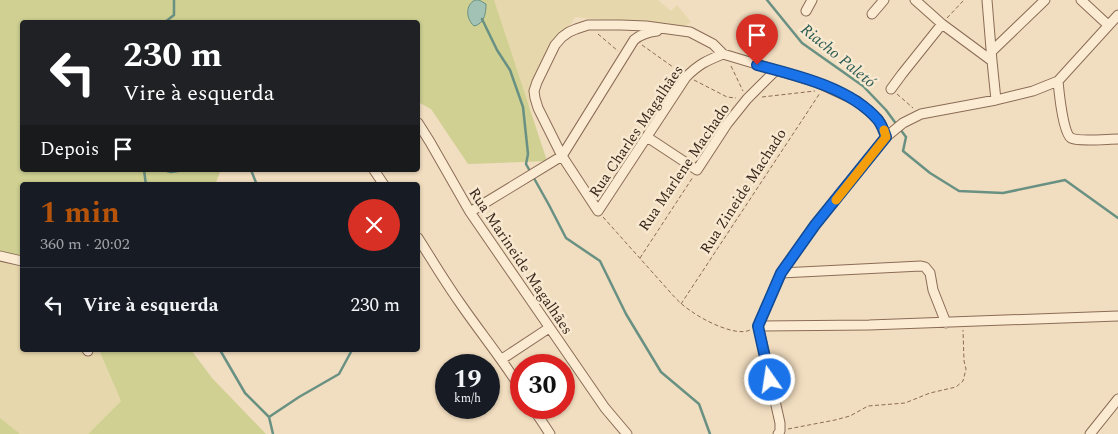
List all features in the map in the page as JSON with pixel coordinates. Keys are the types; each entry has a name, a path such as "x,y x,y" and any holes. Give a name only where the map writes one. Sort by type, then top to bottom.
{"street":[{"path":"806,11 812,0"},
{"path":"872,14 884,0"},
{"path":"915,0 942,24 991,56"},
{"path":"987,0 996,100"},
{"path":"991,56 1045,0"},
{"path":"1081,0 1108,25"},
{"path":"779,432 780,423 758,326 781,273 815,225 886,137 899,126 922,114 996,100 1033,91 1058,81 1118,15"},
{"path":"891,89 942,24"},
{"path":"598,211 562,156 538,108 534,91 536,82 555,45 569,32 588,25 621,25 690,32 713,44 723,54 816,82 857,101 878,120 886,137"},
{"path":"470,212 562,156 634,40 648,32 667,29"},
{"name":"Rua Charles Magalhães","path":"598,211 686,77 696,67 723,54"},
{"name":"Rua Marlene Machado","path":"697,170 727,124 747,99 776,70"},
{"path":"1058,81 1065,128 1068,136 1076,140 1118,139"},
{"name":"Rua Marineide Magalhães","path":"420,126 470,212 605,408 627,434"},
{"path":"647,137 697,170"},
{"path":"420,241 459,302 510,372"},
{"path":"0,256 20,261"},
{"path":"781,273 926,267 930,273 933,290 946,323"},
{"path":"758,326 946,323 1118,316"},
{"path":"502,359 549,328"},
{"path":"1090,434 1118,399"},
{"path":"540,419 550,434"}],"path":[{"path":"942,24 964,0"},
{"path":"588,25 624,56"},
{"path":"634,40 686,77 727,97 747,99 734,69 723,54"},
{"path":"891,89 922,114"},
{"name":"Rua Zineide Machado","path":"681,304 822,90 747,99"},
{"name":"Rua Marlene Machado","path":"639,259 697,170"},
{"path":"598,211 639,259 681,304 691,312 730,330 748,332 758,326"},
{"path":"779,432 850,416 868,406 905,403 930,393 956,387 963,381 966,368 964,361 963,322"}],"shaded area":[{"path":"475,0 486,4 486,8 482,21 474,26 469,20 468,9"},
{"path":"491,0 658,0 671,11 677,5 691,22 682,28 575,17 532,84 529,98 531,109 505,52"},
{"path":"0,253 20,255 20,352 100,352 121,401 88,434 0,434"}],"green space":[{"path":"0,0 494,0 547,161 468,164 431,109 420,103 420,20 20,20 20,172 220,172 216,182 20,182 20,255 0,253"},
{"path":"100,352 192,352 212,378 266,434 88,434 121,401"},
{"path":"0,418 20,434 0,434"}],"waterway":[{"path":"168,20 174,15 174,0"},
{"name":"Riacho Paletó","path":"767,0 802,43 863,86 886,110 897,125"},
{"path":"482,19 497,50 510,70 523,107 528,154 526,164 566,238 600,261 626,314 661,372 699,404 710,434"},
{"name":"Riacho Paletó","path":"900,129 906,137 903,151 930,173 959,191 1003,193 1065,180 1118,218"},
{"path":"144,172 146,182"},
{"path":"252,172 256,182"},
{"path":"221,352 245,393 269,417 273,434"},
{"path":"269,417 339,374 351,352"}],"slow traffic":[{"path":"836,200 886,137 884,130"}],"route":[{"path":"757,65 816,82 857,101 878,120 886,137 815,225 781,273 770,296 758,326 770,380"}]}
